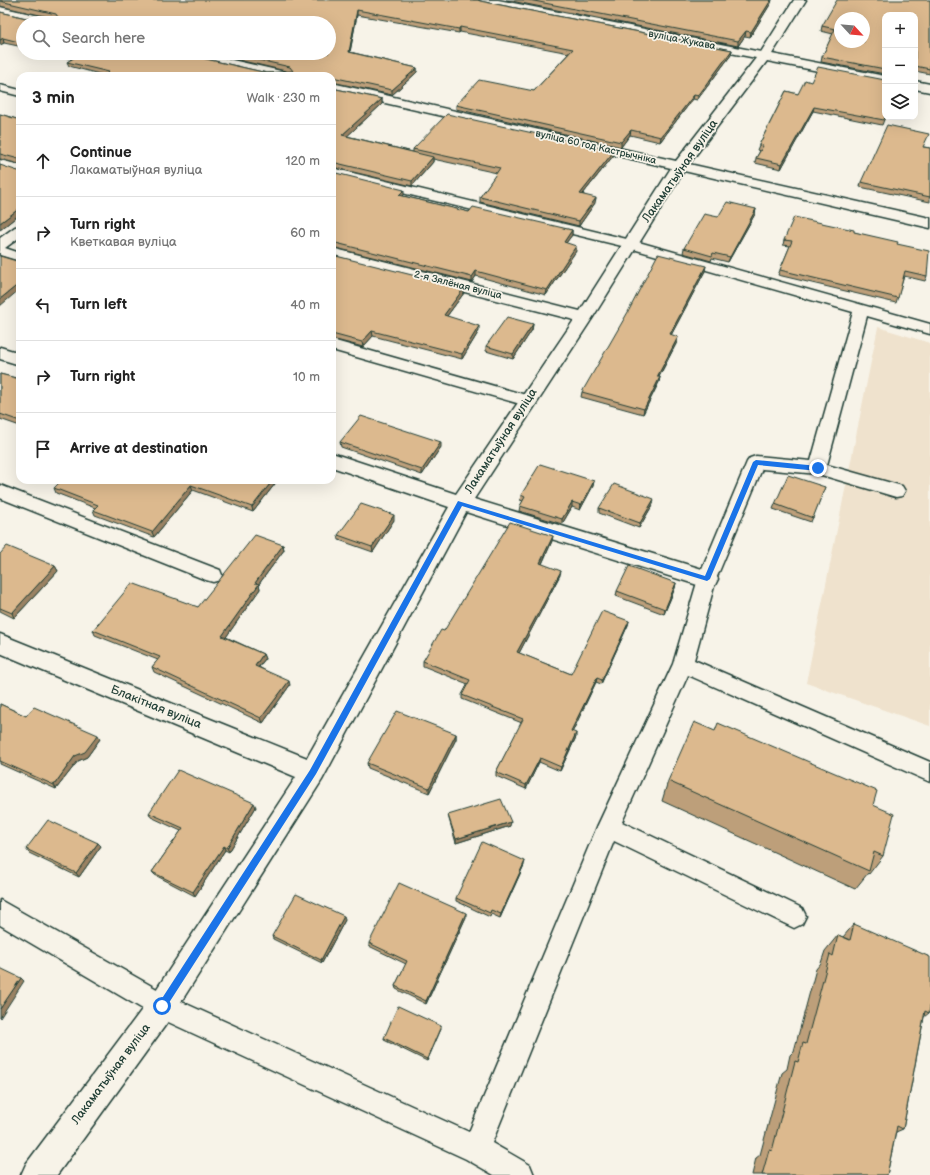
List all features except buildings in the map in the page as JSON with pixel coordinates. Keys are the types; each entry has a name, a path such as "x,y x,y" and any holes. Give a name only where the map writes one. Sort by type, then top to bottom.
{"street":[{"name":"вуліца Жукава","path":"480,0 882,79"},
{"name":"Лакаматыўная вуліца","path":"37,1175 162,1006 313,772 461,503 527,401 584,317 680,166 764,56 800,0"},
{"path":"0,11 22,16"},
{"path":"215,60 267,72"},
{"path":"918,86 930,88"},
{"name":"вуліца 60 год Кастрычніка","path":"336,88 930,223"},
{"path":"0,164 16,169"},
{"name":"2-я Зялёная вуліца","path":"336,254 584,317"},
{"path":"0,353 16,358"},
{"path":"336,461 461,503 707,579"},
{"name":"Блакітная вуліца","path":"0,643 313,772"}],"lane":[{"path":"0,88 16,92"},
{"path":"336,173 630,244 861,311 930,329"},
{"path":"0,245 16,233"},
{"path":"0,251 16,256"},
{"path":"818,468 861,311"},
{"path":"336,346 527,401"},
{"path":"476,1149 608,827 683,664 707,579 756,462 818,468 896,491"},
{"path":"0,491 213,575"},
{"path":"683,664 930,772"},
{"path":"608,827 794,916"},
{"path":"0,912 162,1006 476,1149 520,1175"}],"shaded area":[{"path":"878,327 930,343 930,726 806,683"}],"route":[{"path":"162,1006 313,772 461,503 707,579 756,462 818,468"}]}
